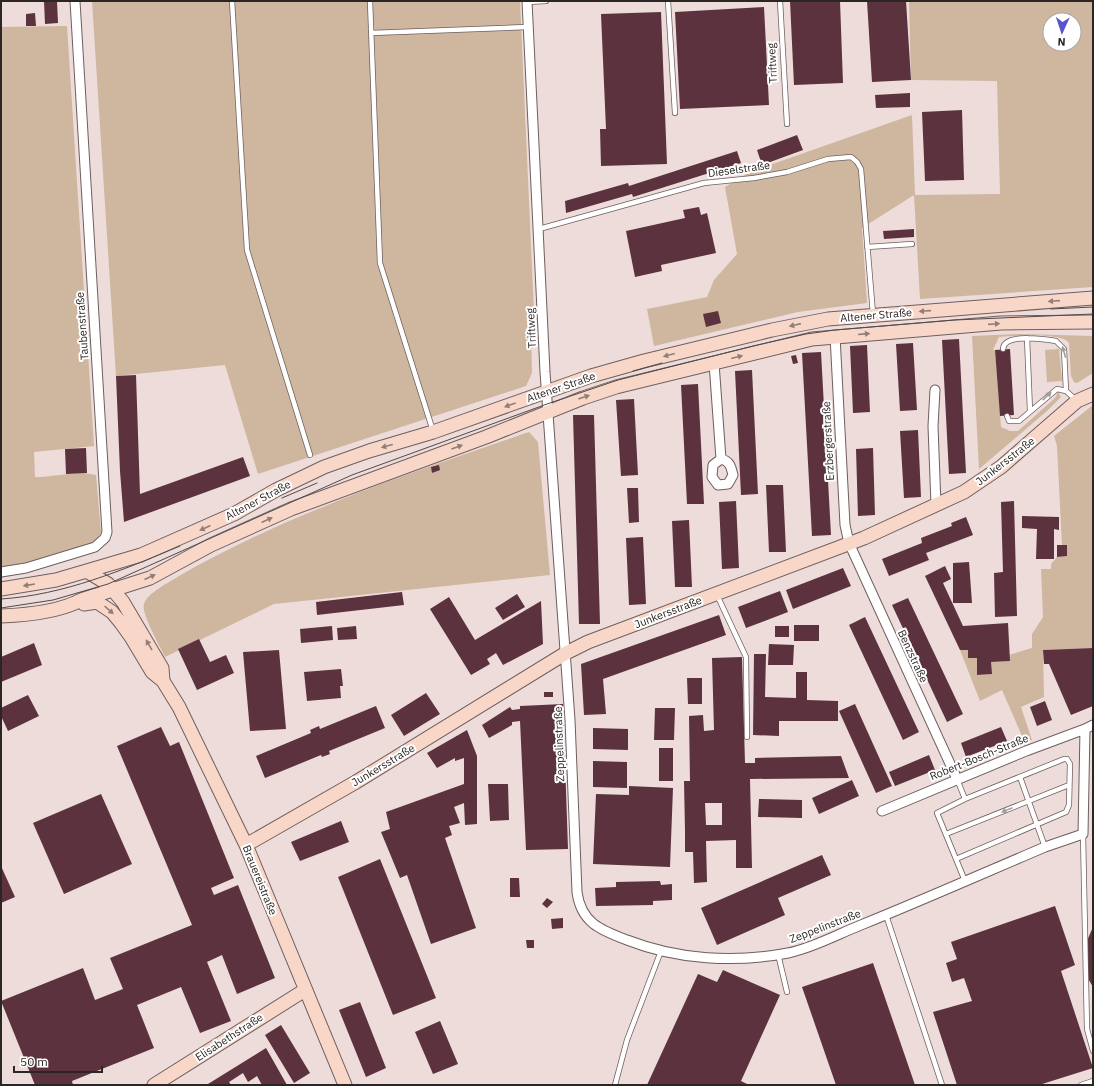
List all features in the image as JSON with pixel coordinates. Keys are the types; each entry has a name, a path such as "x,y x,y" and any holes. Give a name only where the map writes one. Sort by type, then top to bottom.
{"main road":[{"name":"Altener Straße","path":"1,589 56,580 88,572 141,555 234,514 276,490 324,467 369,451 433,432 591,376 801,323 873,315 1093,298"},
{"name":"Altener Straße","path":"1,616 73,605 81,600 150,578 211,545 291,509 486,437 548,411 616,387 812,339 1024,322 1093,322"},
{"name":"Junkersstraße","path":"246,845 362,778 566,653 588,642 891,527 983,480 1077,401 1093,394"},
{"name":"Brauereistraße","path":"88,572 99,578 113,590 130,612 162,668 163,681"},
{"name":"Brauereistraße","path":"73,605 97,602 105,607 131,637 152,672 163,681 179,707 246,845 345,1085"},
{"name":"Elisabethstraße","path":"154,1085 305,990"}],"street":[{"name":"Taubenstraße","path":"1,572 26,568 95,547 105,538 107,532 75,1"},
{"name":"Triftweg","path":"527,2 546,391 562,631 566,653"},
{"name":"Erzbergerstraße","path":"835,336 845,524 849,543"},
{"path":"714,363 720,460"},
{"path":"935,390 933,426 936,505"},
{"name":"Benzstraße","path":"849,543 957,779"},
{"name":"Zeppelinstraße","path":"566,653 579,906 584,916 602,929 636,944 661,951 709,958 741,958 798,950 886,915 1045,848 1083,829"},
{"name":"Robert-Bosch-Straße","path":"882,811 957,779 1089,727 1083,829"}],"lane":[{"path":"232,1 247,250 310,455"},
{"path":"370,1 380,263 433,432"},
{"name":"Triftweg","path":"527,2 546,1"},
{"path":"668,1 675,113"},
{"name":"Triftweg","path":"780,1 787,124"},
{"path":"371,33 528,27"},
{"name":"Dieselstraße","path":"539,229 704,183 774,174 828,159 851,157 857,162 861,169 873,315"},
{"path":"867,247 912,244"},
{"path":"1027,338 1030,411"},
{"path":"1003,350 1005,343 1009,340 1027,338 1045,339 1056,341 1061,344 1064,349 1066,359 1066,391"},
{"path":"1007,416 1009,421 1019,421 1054,390 1059,388 1066,391 1077,401"},
{"path":"717,593 746,657 747,737"},
{"path":"956,858 1066,812 1069,805 1070,764 1067,759 965,799 937,813 965,881"},
{"path":"1020,777 1045,848"},
{"path":"957,779 965,799"},
{"path":"946,834 1069,785"},
{"path":"1083,829 1087,1029 1093,1051"},
{"path":"886,915 942,1085"},
{"path":"615,1085 627,1040 661,951"},
{"path":"778,954 787,992"},
{"path":"1081,1085 1092,1082"}],"shaded area":[{"path":"92,1 520,1 535,335 531,334 532,373 526,386 258,474 225,365 116,376"},
{"path":"909,1 1093,1 1093,287 920,299 914,195 862,228 867,303 798,312 654,346 647,309 707,297 714,280 737,254 725,187 750,172 912,115 915,195 1000,194 997,81 911,80"},
{"path":"67,26 94,446 34,452 35,477 73,473 96,475 101,533 94,543 37,561 1,567 1,27"},
{"path":"1020,334 1093,336 1093,373 1077,383 1074,382 1071,376 1069,343 1065,340 1048,336 999,337 993,350 995,350 1001,427 1010,431 1018,431 1055,398 1058,392 1061,397 1047,411 979,469 972,336"},
{"path":"1059,349 1062,381 1047,382 1045,350"},
{"path":"1093,405 1093,648 1043,650 1044,697 1021,707 1032,740 1025,743 1002,690 980,701 960,650 968,650 968,658 977,658 977,675 991,674 991,662 1009,661 1009,655 1032,648 1032,634 1043,617 1041,569 1051,569 1051,564 1057,557 1067,556 1067,545 1062,545 1057,446 1054,436"},
{"path":"529,432 538,442 550,575 274,604 165,657 145,615 144,604 149,596 154,592 179,576 221,553 307,514 395,479"}],"building":[{"path":"44,1 57,1 58,23 45,24"},
{"path":"790,1 840,1 843,83 794,85"},
{"path":"867,1 906,1 911,80 872,82"},
{"path":"764,7 769,105 680,109 675,12"},
{"path":"661,12 667,164 601,166 600,129 606,129 601,14"},
{"path":"35,13 36,26 26,26 26,14"},
{"path":"910,93 910,107 876,108 875,95"},
{"path":"962,110 964,180 925,181 922,112"},
{"path":"797,135 803,150 762,165 757,150"},
{"path":"737,151 741,163 633,197 632,194 566,213 565,201 628,183 629,186"},
{"path":"699,207 701,215 707,213 716,253 661,265 662,271 635,277 626,231 685,218 683,210"},
{"path":"914,229 914,237 884,239 883,231"},
{"path":"718,311 721,323 706,327 703,314"},
{"path":"959,339 966,473 949,474 942,340"},
{"path":"913,343 917,410 900,411 896,344"},
{"path":"867,345 870,412 853,413 850,346"},
{"path":"1010,349 1014,415 1000,416 995,350"},
{"path":"821,352 831,535 812,536 802,353"},
{"path":"796,355 798,363 793,364 791,356"},
{"path":"752,370 758,494 741,495 735,371"},
{"path":"136,375 140,494 243,457 250,476 124,522 120,471 116,376"},
{"path":"698,384 704,504 687,504 681,385"},
{"path":"634,399 638,475 621,476 616,400"},
{"path":"573,415 594,415 600,624 579,624"},
{"path":"918,430 921,497 904,498 900,431"},
{"path":"86,448 87,473 66,474 65,449"},
{"path":"873,448 875,515 858,516 856,449"},
{"path":"439,465 440,470 432,473 431,467"},
{"path":"766,485 783,485 786,552 769,552"},
{"path":"627,488 638,488 639,522 629,523"},
{"path":"736,501 739,568 722,569 719,502"},
{"path":"1014,501 1017,616 995,617 994,573 1003,572 1001,502"},
{"path":"1022,516 1059,517 1059,530 1054,529 1054,559 1036,559 1037,529 1022,528"},
{"path":"966,517 973,535 926,553 929,560 889,576 882,559 922,543 921,538 952,526 951,523"},
{"path":"689,520 692,587 675,587 672,521"},
{"path":"643,537 646,604 629,605 626,538"},
{"path":"1057,545 1067,545 1067,556 1057,557"},
{"path":"969,562 972,603 953,603 953,563"},
{"path":"945,566 951,579 943,583 963,626 1008,623 1010,661 991,662 992,674 977,675 977,658 968,658 968,650 960,650 925,576"},
{"path":"843,568 851,586 793,609 786,590"},
{"path":"780,591 788,612 746,628 738,607"},
{"path":"402,592 404,605 317,615 316,602"},
{"path":"517,594 525,607 503,620 495,608"},
{"path":"449,597 475,640 541,601 543,644 503,665 496,653 487,659 490,664 471,675 430,609"},
{"path":"908,598 963,714 947,722 892,605"},
{"path":"719,615 726,635 603,679 606,714 584,715 581,664"},
{"path":"865,617 919,732 903,740 849,625"},
{"path":"794,625 819,625 819,641 794,641"},
{"path":"332,626 333,640 301,643 300,629"},
{"path":"356,626 357,639 338,640 337,628"},
{"path":"775,626 789,626 789,637 775,637"},
{"path":"199,639 210,662 226,655 234,673 197,690 178,649"},
{"path":"34,643 42,665 1,682 1,657"},
{"path":"769,644 794,645 793,665 768,665"},
{"path":"1093,648 1093,706 1071,715 1049,664 1044,664 1043,650"},
{"path":"279,650 286,729 250,731 243,652"},
{"path":"754,654 766,654 765,697 796,698 796,672 807,672 807,700 838,701 838,721 779,721 779,736 753,735"},
{"path":"742,657 745,763 755,763 755,758 841,756 849,778 750,779 752,868 736,868 736,840 706,841 707,882 694,883 693,852 685,852 684,781 690,781 689,716 703,715 704,731 714,730 712,658","holes":["705,803 722,803 722,825 706,825"]},
{"path":"341,669 343,686 340,686 341,698 307,701 304,672"},
{"path":"687,678 702,678 702,704 688,704"},
{"path":"544,692 553,692 553,697 544,697"},
{"path":"426,693 440,714 404,736 391,715"},
{"path":"28,695 39,716 8,731 1,716 1,708"},
{"path":"1045,701 1052,720 1037,726 1030,707"},
{"path":"563,704 568,849 526,850 520,721 512,722 512,725 489,738 482,725 510,707 512,710 520,709 520,706"},
{"path":"855,704 892,786 876,793 839,711"},
{"path":"376,706 385,728 329,751 330,754 322,757 321,755 265,778 256,756 311,733 310,730 319,726 320,729"},
{"path":"655,708 675,708 674,740 654,740"},
{"path":"161,727 170,746 179,742 234,878 211,888 214,895 238,885 275,978 237,994 222,955 207,962 231,1021 200,1033 181,987 137,1005 154,1048 72,1081 73,1085 35,1085 1,1001 83,968 95,1000 123,989 110,958 192,925 117,746"},
{"path":"1001,727 1007,741 966,757 961,743"},
{"path":"593,728 628,729 628,750 593,749"},
{"path":"467,730 477,756 477,824 465,825 464,803 454,807 460,823 449,826 452,835 445,838 476,928 431,944 407,875 400,878 381,832 390,829 386,812 464,784 464,758 455,761 455,758 437,768 427,753"},
{"path":"659,748 673,748 673,781 659,781"},
{"path":"929,755 935,770 895,786 889,772"},
{"path":"593,761 627,762 627,788 593,787"},
{"path":"852,780 859,796 819,814 812,798"},
{"path":"488,784 508,784 509,820 490,821"},
{"path":"629,786 673,788 670,867 593,864 596,794 629,795"},
{"path":"101,794 132,864 64,894 33,823"},
{"path":"759,799 802,800 802,818 758,817"},
{"path":"341,821 349,842 300,861 291,842"},
{"path":"822,855 831,875 778,898 785,915 717,945 701,908"},
{"path":"380,859 436,998 393,1015 338,877"},
{"path":"1,866 15,897 1,903"},
{"path":"510,878 519,878 520,897 510,897"},
{"path":"660,881 661,885 672,884 672,900 653,901 653,905 596,906 595,888 616,887 616,882"},
{"path":"547,898 553,902 547,908 542,904"},
{"path":"1055,906 1075,965 1061,971 1093,1068 1039,1085 957,1085 933,1012 972,1001 964,978 952,982 946,963 957,959 951,942"},
{"path":"563,918 563,928 552,929 551,919"},
{"path":"1093,927 1093,987 1087,977 1086,943"},
{"path":"526,940 534,940 534,948 527,948"},
{"path":"873,963 915,1085 836,1085 802,987"},
{"path":"723,970 780,995 741,1081 749,1085 647,1085 698,974 717,982"},
{"path":"360,1002 386,1068 366,1077 339,1010"},
{"path":"440,1021 458,1064 433,1074 415,1032"},
{"path":"281,1025 310,1073 294,1083 265,1035"},
{"path":"266,1048 287,1085 262,1085 257,1076 248,1082 243,1073 229,1082 231,1085 208,1084"}],"tram line":[{"path":"1051,309 1093,307"},
{"path":"1,608 53,600 108,584 352,475 547,404 618,380 806,334 835,330 955,320 1093,314"},
{"path":"633,371 662,363"},
{"path":"282,498 317,483"},
{"path":"1,599 24,597 70,587 137,564 180,546"}]}
